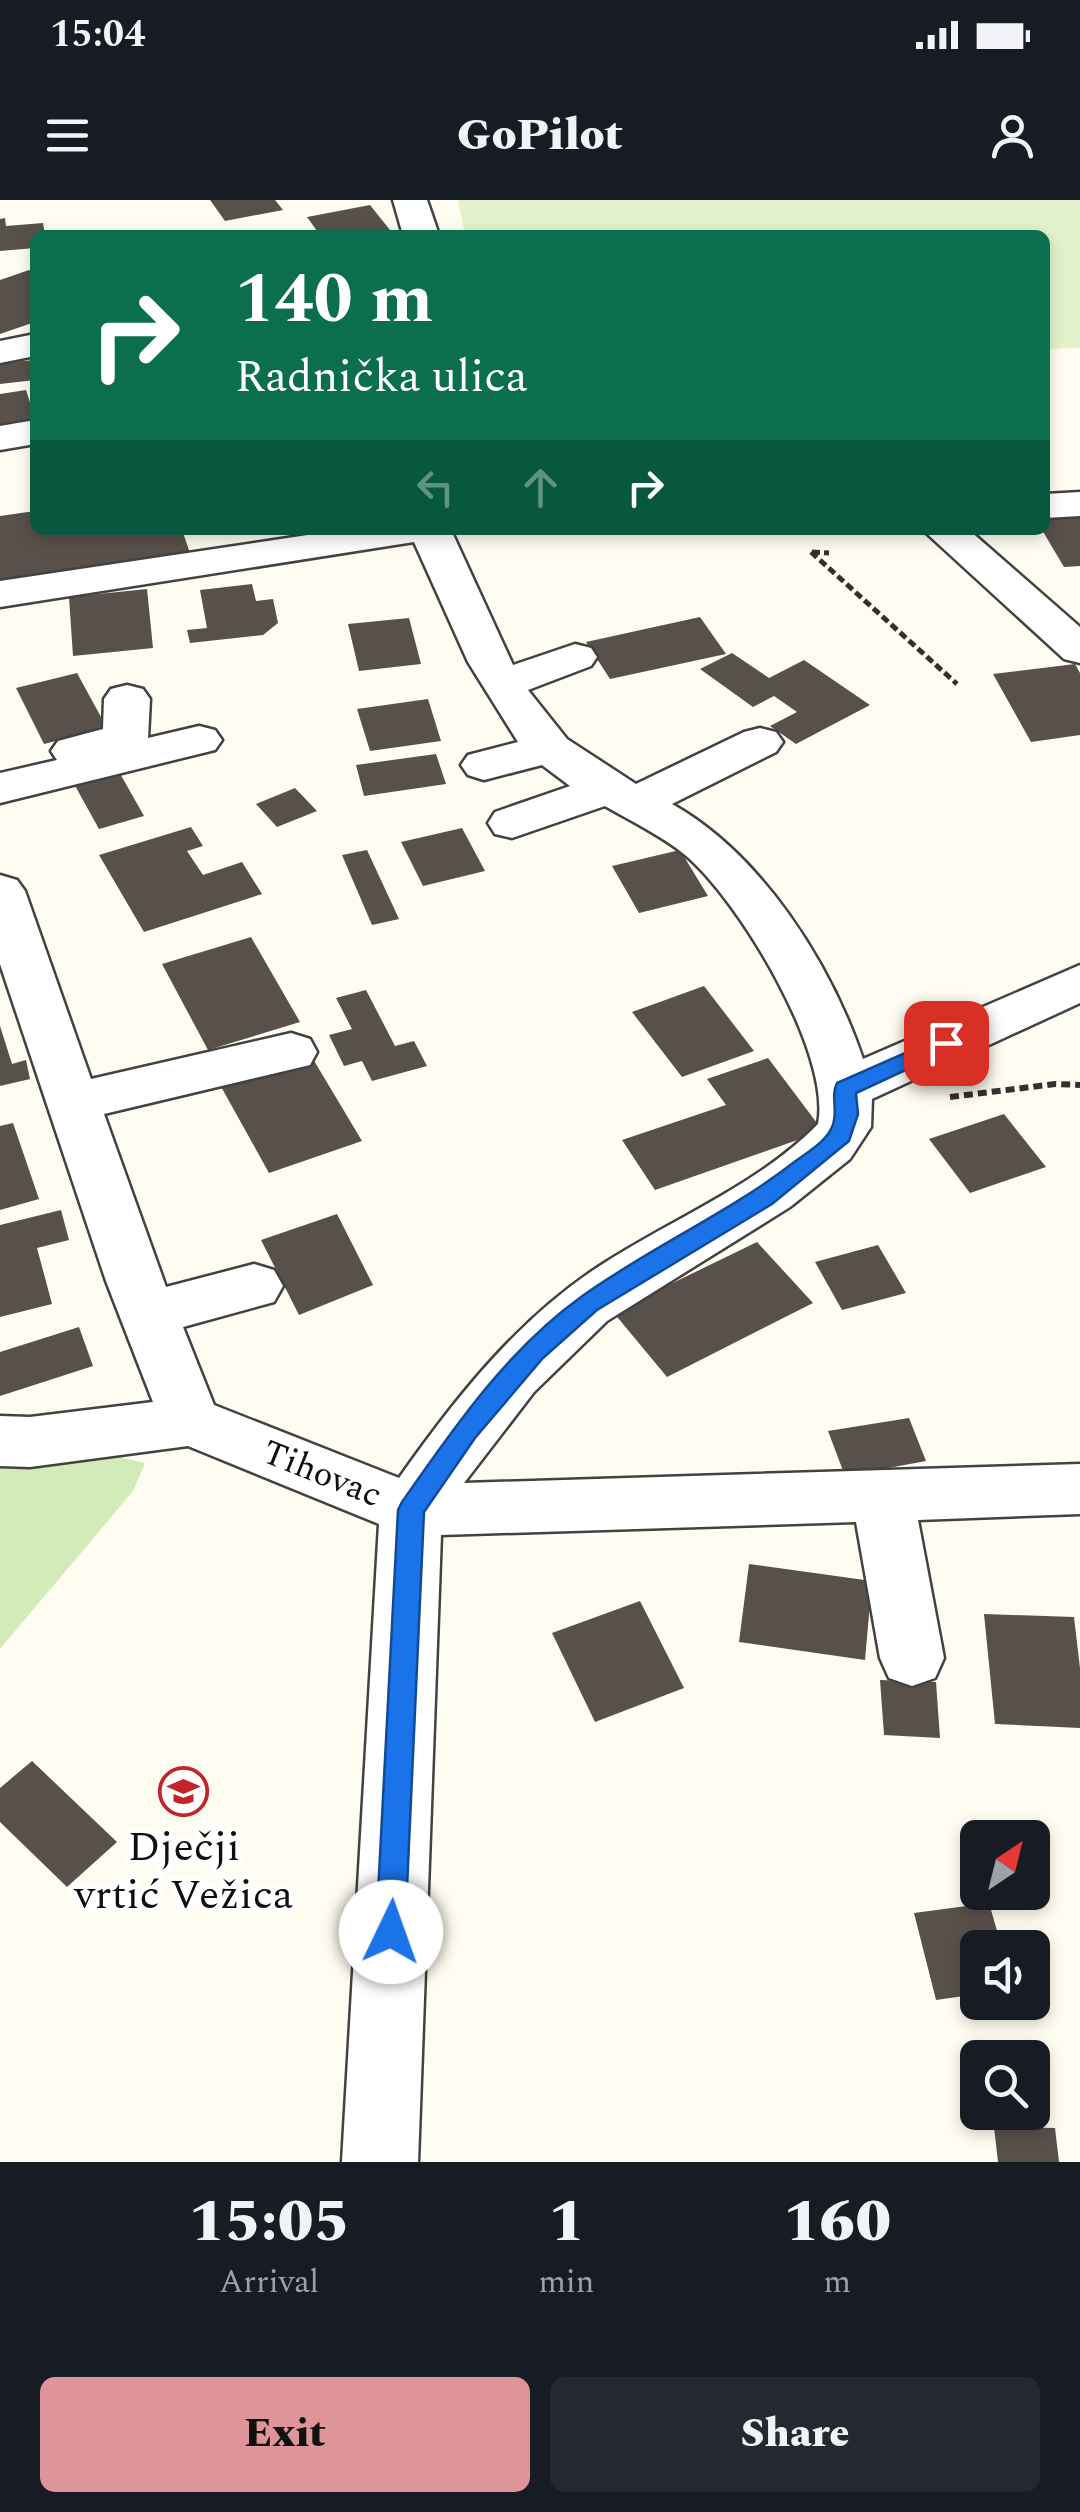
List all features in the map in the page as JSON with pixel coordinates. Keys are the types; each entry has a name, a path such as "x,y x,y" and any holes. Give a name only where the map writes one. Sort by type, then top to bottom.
{"street":[{"path":"0,352 30,347"},
{"path":"0,438 30,433"},
{"path":"1050,506 1080,504"},
{"path":"0,594 298,543 368,535"},
{"path":"380,2162 411,1510 466,1431 534,1351 589,1304 764,1198 841,1135 847,1114 837,1058 770,922 704,845 552,749 532,730 503,684 462,640 431,535"},
{"path":"940,541 1080,650"},
{"path":"503,684 575,657"},
{"path":"0,770 125,738 127,698"},
{"path":"0,788 198,740"},
{"path":"512,823 623,796 760,742"},
{"path":"484,764 552,749"},
{"path":"0,891 148,1314 191,1420 30,1442 0,1441"},
{"path":"844,1089 1080,982"},
{"path":"73,1102 292,1052"},
{"path":"148,1314 254,1286"},
{"name":"Tihovac","path":"191,1420 411,1510 1080,1489"},
{"path":"882,1493 912,1658"}],"path":[{"path":"829,553 811,552 957,684"}],"green space":[{"path":"458,200 1080,200 1080,348 1050,349 1050,230 464,230"},
{"path":"0,1445 76,1447 145,1463 133,1491 0,1649"}],"building":[{"path":"210,200 275,200 283,210 225,221"},
{"path":"370,205 390,230 316,230 307,217"},
{"path":"5,218 6,226 43,223 44,230 30,230 30,248 0,251 0,219"},
{"path":"30,271 30,324 0,334 0,280"},
{"path":"30,360 30,381 0,384 0,363"},
{"path":"26,390 30,419 11,422 14,430 0,432 0,394"},
{"path":"30,512 30,535 184,535 190,553 0,582 0,516"},
{"path":"1080,517 1080,566 1064,567 1045,535 1050,535 1050,519"},
{"path":"252,584 256,601 273,599 278,623 263,635 190,643 187,630 207,628 200,590"},
{"path":"147,589 153,648 73,656 69,597"},
{"path":"700,617 726,654 610,679 586,642"},
{"path":"409,618 421,664 359,671 348,624"},
{"path":"732,653 769,678 804,660 870,705 796,744 770,726 797,712 774,696 753,707 700,669"},
{"path":"1075,664 1080,673 1080,735 1031,742 993,674"},
{"path":"77,673 107,728 44,744 16,688"},
{"path":"428,699 441,741 370,751 357,709"},
{"path":"436,754 446,784 364,796 356,765"},
{"path":"118,770 144,816 99,829 73,782"},
{"path":"295,788 317,811 277,827 256,804"},
{"path":"191,827 203,846 187,851 203,875 242,862 262,894 144,932 99,855"},
{"path":"462,828 485,871 423,886 401,842"},
{"path":"367,850 399,919 372,925 342,855"},
{"path":"680,850 708,896 639,913 612,866"},
{"path":"251,937 300,1022 208,1050 162,964"},
{"path":"704,986 754,1051 682,1077 632,1012"},
{"path":"366,990 395,1046 414,1041 427,1066 372,1081 362,1061 344,1066 329,1035 352,1029 336,998"},
{"path":"0,1026 12,1064 26,1060 30,1079 0,1086"},
{"path":"310,1054 362,1141 269,1173 219,1083"},
{"path":"768,1058 823,1131 655,1190 622,1140 726,1105 707,1079"},
{"path":"1004,1114 1046,1167 970,1193 929,1139"},
{"path":"13,1123 39,1199 0,1210 0,1126"},
{"path":"61,1210 69,1240 37,1248 52,1304 0,1317 0,1225"},
{"path":"337,1214 373,1285 299,1315 261,1240"},
{"path":"757,1242 813,1303 667,1377 613,1312"},
{"path":"878,1245 906,1293 842,1310 815,1262"},
{"path":"79,1327 93,1366 0,1396 0,1352"},
{"path":"909,1418 926,1461 845,1476 828,1431"},
{"path":"749,1564 872,1581 865,1660 739,1642"},
{"path":"640,1601 684,1688 595,1722 552,1633"},
{"path":"984,1614 1074,1617 1080,1668 1080,1728 995,1724"},
{"path":"880,1680 936,1682 940,1738 884,1735"},
{"path":"32,1761 117,1842 67,1887 0,1822 0,1788"},
{"path":"960,1907 960,1910 991,1910 997,1930 960,1930 960,1997 936,2000 914,1913"},
{"path":"1055,2128 1059,2162 998,2162 994,2130"}],"place":[{"name":"Dječji vrtić Vežica","path":"184,1791"}],"route":[{"path":"391,1932 411,1510 466,1431 534,1351 589,1304 764,1198 822,1152 841,1135 847,1114 844,1089 946,1043"}]}
